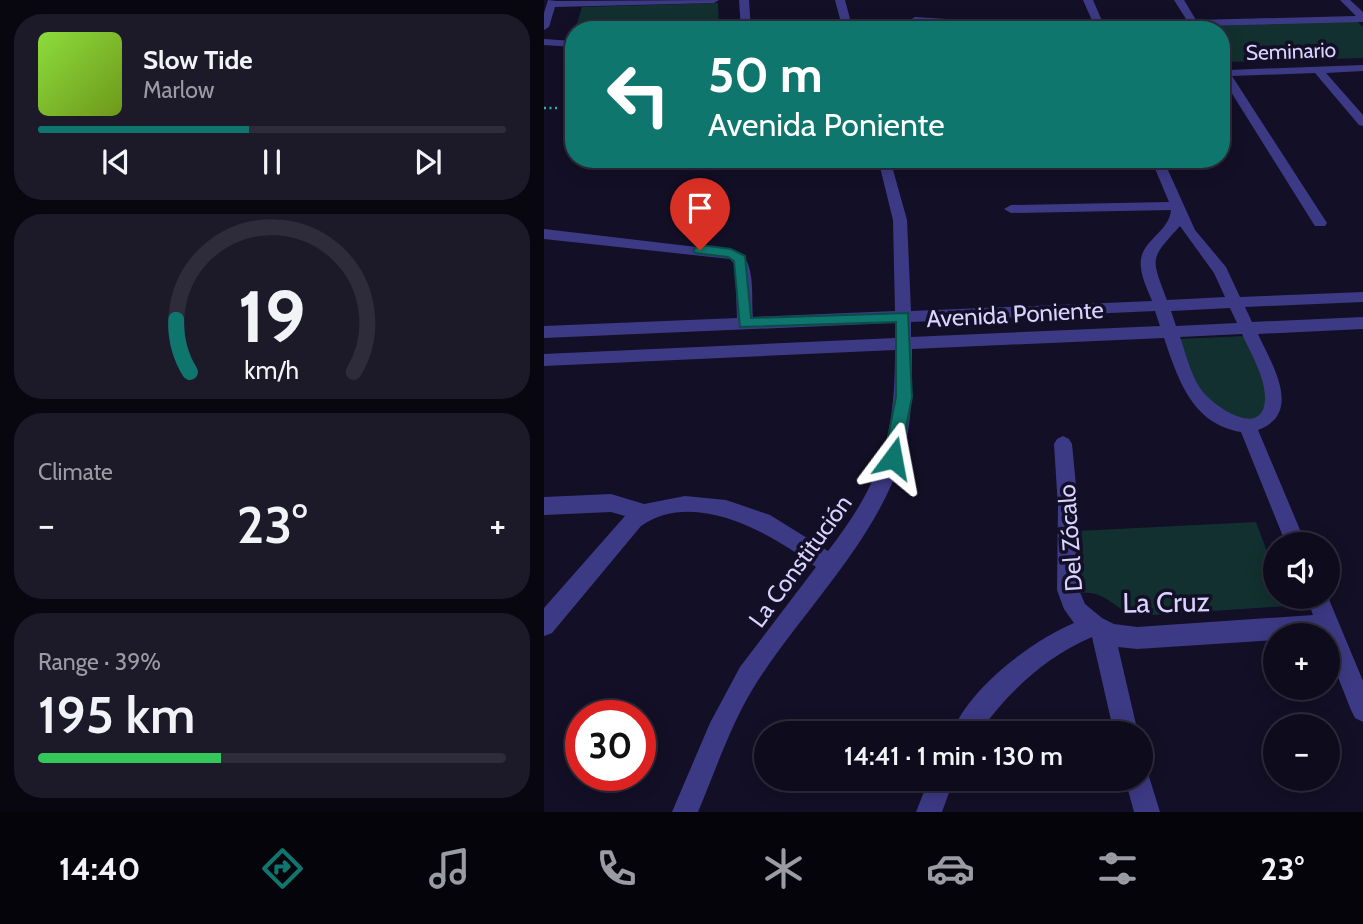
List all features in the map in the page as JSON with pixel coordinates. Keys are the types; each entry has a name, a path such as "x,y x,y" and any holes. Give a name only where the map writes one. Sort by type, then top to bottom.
{"street":[{"path":"544,27 553,2 714,0"},
{"path":"744,0 745,21"},
{"path":"840,0 846,21"},
{"path":"1088,0 1097,21"},
{"path":"1179,0 1192,21"},
{"path":"1345,0 1363,18"},
{"path":"1230,24 1363,18"},
{"path":"915,20 931,21"},
{"path":"544,42 565,43"},
{"name":"Seminario","path":"1230,71 1363,68"},
{"path":"1318,70 1363,123"},
{"path":"1230,83 1320,223"},
{"name":"La Constitución","path":"685,812 718,732 748,676 871,507 893,458 903,406 903,317 900,220 886,168"},
{"path":"1161,168 1193,239 1221,271 1272,383 1275,398 1268,416 1259,423 1247,426 1220,418 1195,395 1169,332 1148,268 1149,251 1177,221 1178,206"},
{"path":"1011,209 1178,206"},
{"path":"544,234 734,255 740,259 742,265 745,324"},
{"name":"Avenida Poniente","path":"544,332 1363,297"},
{"name":"Avenida Poniente","path":"544,360 1363,323"},
{"path":"1247,426 1291,532"},
{"name":"Del Zócalo","path":"1063,444 1068,507 1068,590 1072,601 1098,630 1123,721"},
{"path":"544,506 611,503 643,513"},
{"path":"544,625 604,553 643,513 672,505 734,508 774,526 830,565"},
{"name":"La Cruz","path":"973,721 998,690 1025,663 1061,639 1098,630 1137,638 1263,629"},
{"path":"1340,654 1363,710"},
{"path":"929,812 937,791"},
{"path":"1141,791 1147,812"}],"path":[{"path":"544,108 559,108"}],"green space":[{"path":"718,3 719,21 578,21 582,7"},
{"path":"1357,21 1363,27 1363,58 1230,62 1230,24"},
{"path":"1246,336 1270,392 1260,418 1241,422 1200,396 1177,339"},
{"path":"1256,522 1263,541 1263,608 1138,616 1095,594 1076,594 1076,531"}],"route":[{"path":"700,250 731,253 740,259 745,324 903,317 904,397 893,458"}]}
